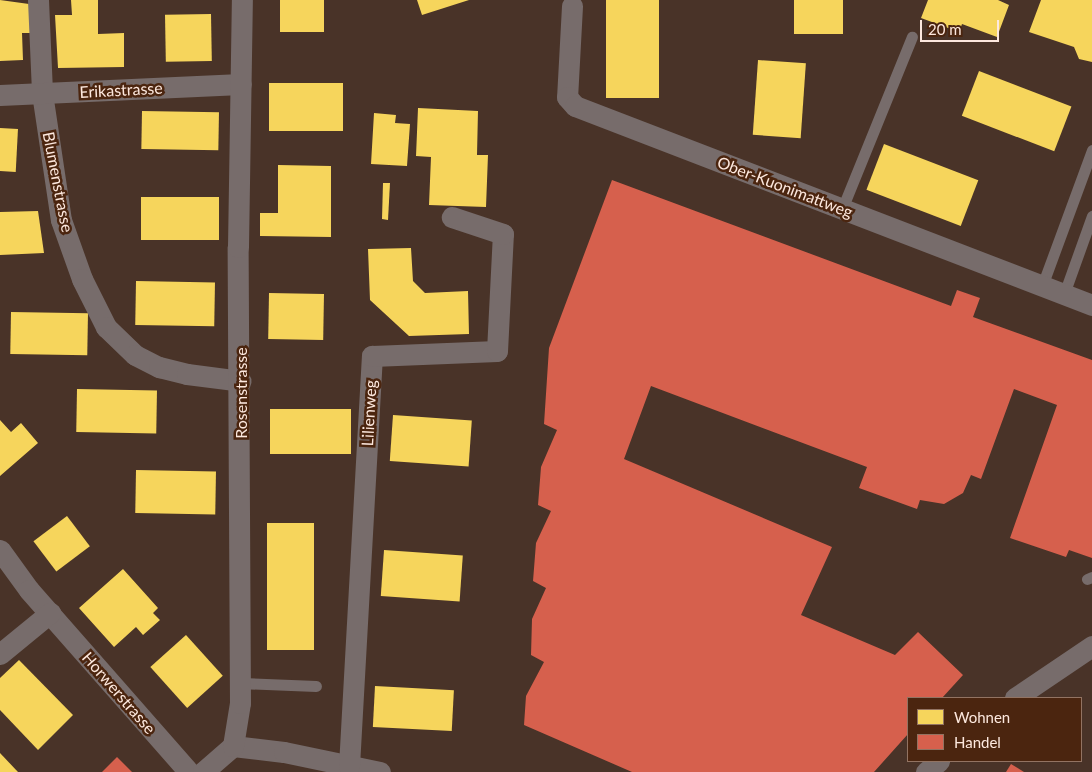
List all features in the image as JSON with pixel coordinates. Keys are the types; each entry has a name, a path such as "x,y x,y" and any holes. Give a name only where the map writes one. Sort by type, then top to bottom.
{"street":[{"name":"Blumenstrasse","path":"38,0 42,93 61,220 82,279 106,327 135,355 159,367 187,374 241,381"},
{"name":"Rosenstrasse","path":"233,746 240,683 241,381 238,247 242,0"},
{"name":"Ober-Kuonimattweg","path":"572,6 567,97 575,106 1092,305"},
{"name":"Erikastrasse","path":"0,95 241,84"},
{"name":"Lilienweg","path":"349,766 372,356 498,351 503,234 452,217"},
{"name":"Horwerstrasse","path":"0,550 50,613 189,772"},
{"path":"0,654 50,613"},
{"path":"1016,697 1092,646"},
{"path":"203,772 233,746 284,752 380,772"},
{"path":"926,772 938,762"}],"lane":[{"path":"842,208 912,37"},
{"path":"1042,286 1092,150"},
{"path":"1064,294 1092,216"},
{"path":"240,683 316,686"}],"building: Wohnen":[{"path":"0,0 29,4 31,33 22,33 23,60 0,61"},
{"path":"71,0 98,0 98,34 124,33 124,67 58,68 55,15 72,15"},
{"path":"280,0 324,0 324,32 280,32"},
{"path":"417,0 469,0 422,15"},
{"path":"606,0 659,0 659,98 606,98"},
{"path":"794,0 843,0 843,34 794,34"},
{"path":"928,0 998,0 1009,5 997,37 962,24 959,32 921,18"},
{"path":"1041,0 1092,0 1092,62 1079,59 1074,47 1029,32"},
{"path":"211,14 212,61 166,62 165,15"},
{"path":"758,60 806,63 801,138 753,135"},
{"path":"979,71 1071,106 1054,151 962,116"},
{"path":"269,83 343,83 343,131 269,131"},
{"path":"418,108 478,111 477,155 488,155 486,207 429,205 431,157 416,156"},
{"path":"142,111 219,112 218,150 141,149"},
{"path":"374,113 396,115 395,123 410,124 407,166 371,164"},
{"path":"0,128 18,129 16,172 0,171"},
{"path":"884,144 978,180 961,226 866,190"},
{"path":"278,165 331,166 331,237 260,236 260,213 278,213"},
{"path":"383,183 390,183 388,220 382,219"},
{"path":"141,197 219,197 219,240 141,240"},
{"path":"38,211 44,253 0,255 0,212"},
{"path":"411,248 413,281 425,293 468,291 469,334 409,336 370,300 368,249"},
{"path":"136,281 215,282 214,326 135,325"},
{"path":"269,293 324,294 323,340 268,339"},
{"path":"11,312 88,313 87,355 10,354"},
{"path":"77,389 157,390 156,433 76,432"},
{"path":"270,409 351,409 351,454 270,454"},
{"path":"393,415 472,421 469,466 390,461"},
{"path":"0,420 11,432 21,423 38,443 0,476"},
{"path":"136,470 216,471 215,514 135,513"},
{"path":"67,516 90,546 56,572 33,541"},
{"path":"267,523 314,523 314,650 267,650"},
{"path":"384,550 463,556 460,601 381,596"},
{"path":"123,569 158,608 153,613 160,620 143,635 136,627 114,647 79,608"},
{"path":"186,635 223,676 187,708 150,667"},
{"path":"19,660 73,715 38,750 0,710 0,678"},
{"path":"375,686 454,690 452,731 373,727"},
{"path":"0,753 18,772 0,772"}],"building: Handel":[{"path":"612,180 951,306 957,290 980,298 973,317 1092,360 1092,558 1069,550 1066,557 1010,538 1057,405 1014,389 981,479 971,475 963,493 944,504 920,500 917,509 859,488 867,467 651,386 624,459 832,547 801,615 895,655 918,632 963,675 943,697 907,697 907,735 874,772 632,772 524,725 526,696 544,662 531,655 532,619 546,588 533,581 536,543 551,511 538,505 541,467 557,430 544,424 549,348"},
{"path":"117,757 132,772 102,772"},
{"path":"1011,764 1024,772 1006,772"}]}
